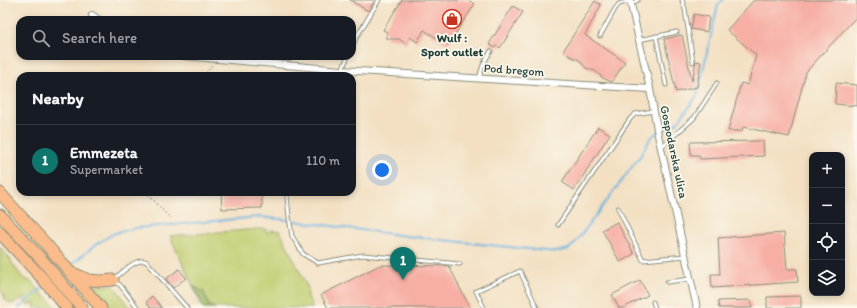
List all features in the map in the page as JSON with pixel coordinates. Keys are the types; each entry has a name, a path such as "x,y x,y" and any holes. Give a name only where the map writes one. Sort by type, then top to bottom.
{"highway":[{"path":"0,193 71,272 101,308"},
{"path":"0,215 51,271 82,308"},
{"path":"0,232 67,308"},
{"path":"71,272 89,280 113,280"}],"street":[{"name":"Gospodarska ulica","path":"631,2 650,89 658,135 697,308"},
{"name":"Pod bregom","path":"229,60 352,71 650,89"}],"lane":[{"path":"356,38 379,0"},
{"path":"600,36 619,4 638,0"},
{"path":"682,0 685,9 693,62"},
{"path":"639,40 677,32"},
{"path":"656,36 666,85"},
{"path":"479,79 484,61 491,51"},
{"path":"342,70 346,60"},
{"path":"661,147 694,118 717,83"},
{"path":"558,225 630,119 635,114 654,111"},
{"path":"287,196 292,236 303,254 318,263 362,255 460,264"},
{"path":"618,208 643,260 685,256"},
{"path":"138,308 120,285 113,280 135,263 144,260 187,308"},
{"path":"484,308 476,291 520,271 537,308"},
{"path":"667,282 690,279"},
{"path":"653,302 655,308"}],"path":[{"path":"207,72 213,64"},
{"path":"664,125 672,166"},
{"path":"150,196 169,217 172,218"}],"green space":[{"path":"266,229 266,232 268,233 270,230 280,231 308,288 308,297 313,308 214,308 209,305 204,292 193,286 170,236"},
{"path":"0,247 23,278 32,282 56,308 34,308 35,303 27,305 23,301 26,297 12,304 6,301 0,287"},
{"path":"113,285 131,308 110,308 93,287"},
{"path":"193,286 204,292 209,305 214,308 203,308"}],"building":[{"path":"350,0 375,0 368,11"},
{"path":"402,0 468,0 475,4 448,45 424,30 417,42 410,37 406,44 399,39 387,39 387,32 383,30"},
{"path":"754,0 857,0 857,16 806,72 789,137 743,127 742,131 728,131 741,83 748,85 756,55 727,30"},
{"path":"595,1 601,5 585,35 625,62 612,82 603,78 595,71 586,68 579,60 563,51"},
{"path":"513,6 523,12 500,48 497,45 495,48 489,44"},
{"path":"694,14 709,17 707,32 691,29"},
{"path":"682,35 692,81 696,61 701,62 697,87 676,92 664,39"},
{"path":"836,83 857,85 857,106 835,104"},
{"path":"598,127 610,134 574,190 562,182"},
{"path":"763,141 764,156 700,159 699,155 691,155 690,142"},
{"path":"221,196 262,196 262,208 222,209"},
{"path":"617,222 634,254 620,262 602,230"},
{"path":"784,233 787,269 797,269 798,282 712,288 711,274 720,274 718,238"},
{"path":"380,265 449,266 470,308 328,308 321,295"},
{"path":"179,269 186,278 173,288 166,279"},
{"path":"640,280 648,295 623,308 619,308 612,295"},
{"path":"152,296 162,308 151,308 146,302"},
{"path":"801,296 801,308 767,308 767,297"},
{"path":"751,300 752,308 719,308 718,301"}],"waterway":[{"path":"71,265 98,243 115,233 136,228 259,217 414,237 556,252 569,249 641,155 651,137 677,123 697,96 718,5 723,0"},
{"path":"19,308 44,287"}],"place":[{"name":"Wulf : Sport outlet","path":"452,19"},
{"name":"Emmezeta","path":"403,280"}]}
